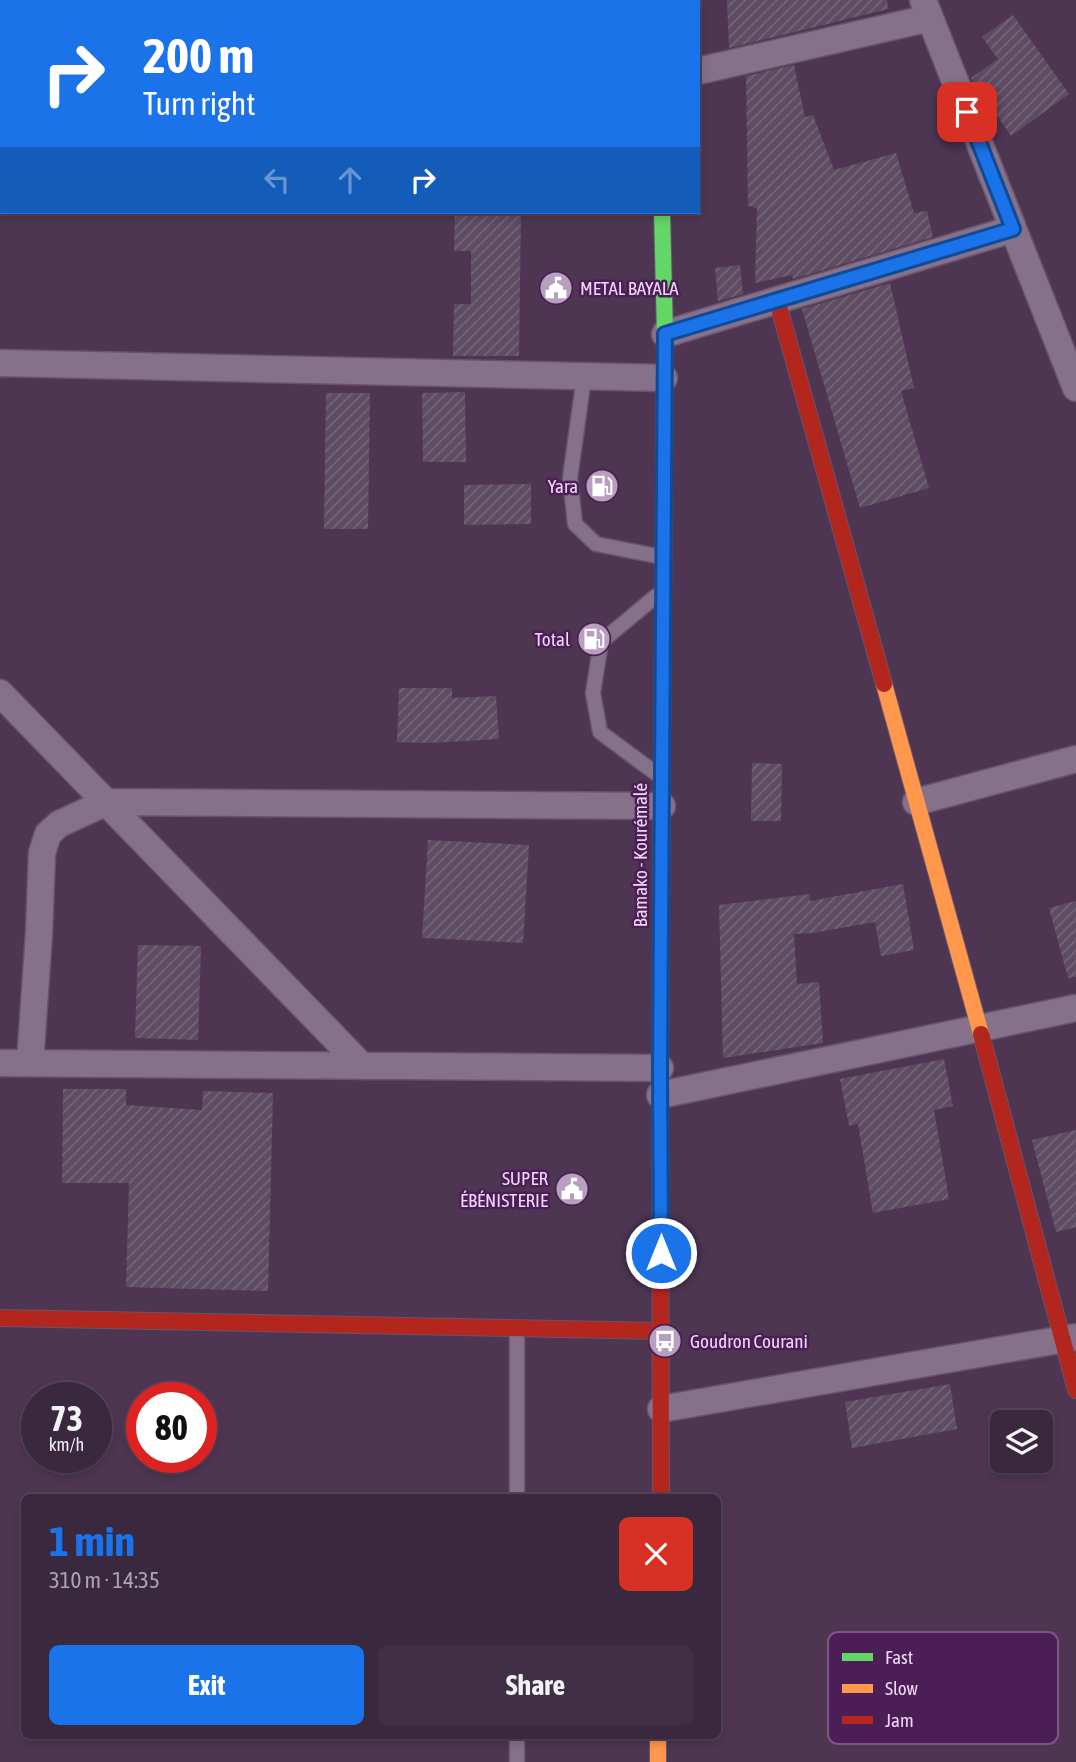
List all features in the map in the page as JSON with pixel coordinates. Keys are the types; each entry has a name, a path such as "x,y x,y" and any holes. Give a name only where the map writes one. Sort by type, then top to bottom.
{"main road":[{"name":"Bamako - Kourémalé","path":"660,1494 665,334 662,214"},
{"path":"777,300 979,1027 1069,1339 1076,1390"},
{"path":"0,1318 661,1331"},
{"path":"658,1762 659,1739"}],"street":[{"path":"700,70 926,9 1076,388"},
{"path":"665,334 1013,229"},
{"path":"0,363 664,378"},
{"path":"0,693 362,1066"},
{"path":"916,802 1076,759"},
{"path":"30,1063 42,852 48,834 60,824 107,802 662,806"},
{"path":"660,1095 1076,1008"},
{"path":"0,1063 660,1068"},
{"path":"661,1409 1069,1339"}],"lane":[{"path":"584,377 570,478 575,524 596,544 663,558"},
{"path":"662,778 600,732 593,693 601,642 663,590"},
{"path":"517,1329 517,1494"},
{"path":"517,1739 517,1762"}],"building":[{"path":"727,0 887,0 888,9 729,48"},
{"path":"1013,15 1069,94 1011,136 971,78 998,59 982,37"},
{"path":"794,65 805,117 813,115 834,170 896,153 914,213 927,211 933,237 793,279 792,275 755,283 757,208 748,206 746,76"},
{"path":"455,214 521,214 519,356 453,356 454,304 471,304 471,251 454,251"},
{"path":"740,265 743,294 718,301 715,268"},
{"path":"890,283 914,388 901,391 929,488 860,508 802,309"},
{"path":"465,392 466,462 423,462 422,393"},
{"path":"326,393 370,393 368,529 324,529"},
{"path":"531,484 531,524 464,525 464,485"},
{"path":"399,688 452,688 452,698 496,696 499,739 397,742"},
{"path":"752,763 782,764 781,821 751,821"},
{"path":"428,840 529,845 523,943 422,938"},
{"path":"903,884 914,950 881,956 875,922 794,934 797,984 819,982 823,1043 723,1058 719,905 810,894 810,901"},
{"path":"1076,901 1076,977 1068,978 1049,908"},
{"path":"138,945 201,946 198,1040 135,1038"},
{"path":"944,1059 953,1106 934,1110 949,1199 873,1213 858,1124 849,1126 840,1079"},
{"path":"63,1089 126,1089 126,1105 202,1110 203,1091 273,1093 268,1291 126,1287 129,1183 62,1183"},
{"path":"1076,1130 1076,1227 1056,1232 1032,1140"},
{"path":"950,1384 957,1429 852,1448 845,1402"}],"traffic: fast":[{"path":"662,214 664,474"}],"traffic: slow":[{"path":"884,684 981,1034"},
{"path":"660,1081 662,748"},
{"path":"658,1739 658,1762"}],"traffic: jam":[{"path":"777,300 884,684"},
{"path":"662,748 664,474"},
{"path":"981,1034 1076,1390"},
{"path":"660,1081 661,1494"},
{"path":"0,1318 661,1331"}],"place":[{"name":"METAL BAYALA","path":"556,288"},
{"name":"Yara","path":"602,486"},
{"name":"Total","path":"594,639"},
{"name":"SUPER ÉBÉNISTERIE","path":"572,1189"},
{"name":"Goudron Courani","path":"665,1341"}],"route":[{"path":"661,1253 665,334 1013,229 967,112"}]}
